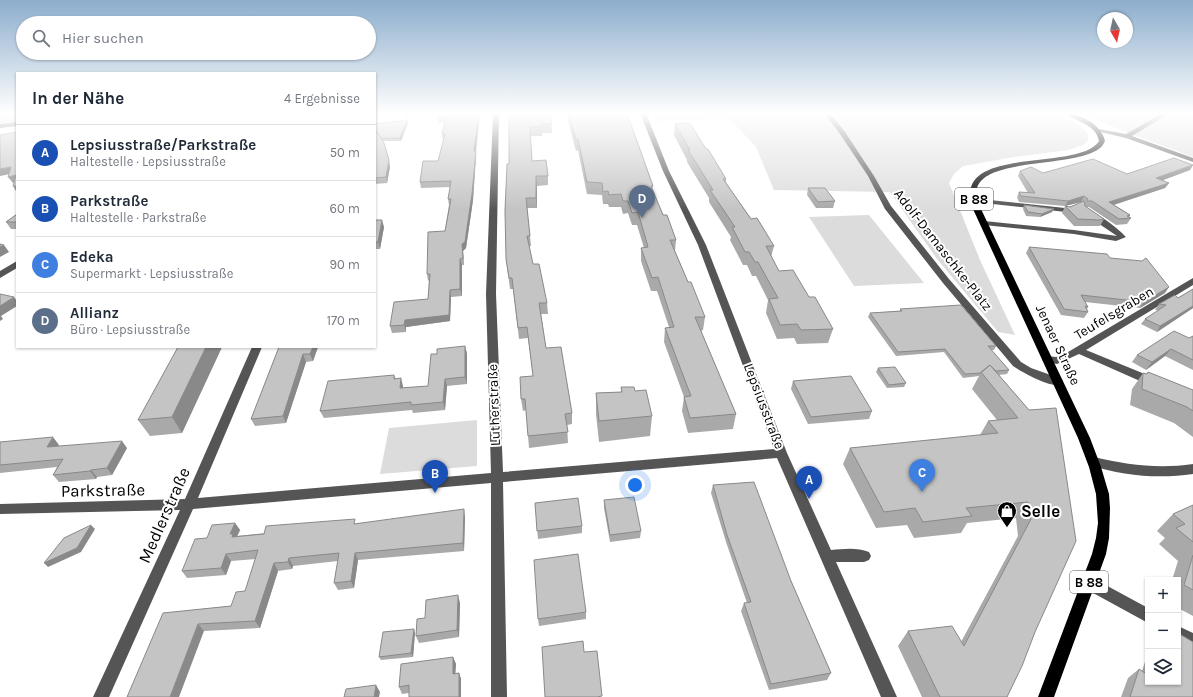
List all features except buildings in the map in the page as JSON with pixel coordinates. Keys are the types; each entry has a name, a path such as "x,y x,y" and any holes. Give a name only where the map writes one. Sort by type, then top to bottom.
{"main road":[{"name":"B 88","path":"974,200 973,188 976,182 986,174 1011,166 1090,151 1098,146"},
{"name":"Jenaer Straße","path":"974,200 1094,462 1103,496 1104,534 1089,583 1046,697"}],"street":[{"name":"Lutherstraße","path":"495,146 491,294 497,478 499,697"},
{"name":"Lepsiusstraße","path":"656,146 666,171 702,245 781,453 889,697"},
{"name":"Adolf-Damaschke-Platz","path":"851,146 871,176 888,207 946,281 1017,364 1027,371 1058,382"},
{"path":"1153,146 1193,160"},
{"path":"974,200 1066,210 1082,207 1117,231 1122,237 1116,238 1074,232 984,223"},
{"path":"0,275 16,265"},
{"name":"Teufelsgraben","path":"1047,359 1057,361 1067,357 1193,281"},
{"name":"Medlerstraße","path":"102,697 189,504 257,348"},
{"path":"1078,350 1165,387"},
{"name":"Parkstraße","path":"0,509 189,504 781,453"},
{"path":"1094,462 1124,469 1148,472 1178,472 1193,469"},
{"path":"827,556 843,554 864,556"},
{"path":"1089,583 1145,614"},
{"path":"1181,635 1193,641"}],"shaded area":[{"path":"755,146 1081,146 1069,150 1014,157 963,166 954,174 949,183 980,260 1015,335 998,332 937,259 890,192 774,190"},
{"path":"1162,146 1193,146 1193,157"},
{"path":"869,215 924,283 854,286 809,217"},
{"path":"477,420 477,466 380,474 389,428"}],"place":[{"name":"Allianz","path":"642,218"},
{"name":"Edeka","path":"922,492"},
{"name":"Parkstraße","path":"435,493"},
{"name":"Lepsiusstraße/Parkstraße","path":"809,499"},
{"name":"Selle","path":"1007,528"}]}
